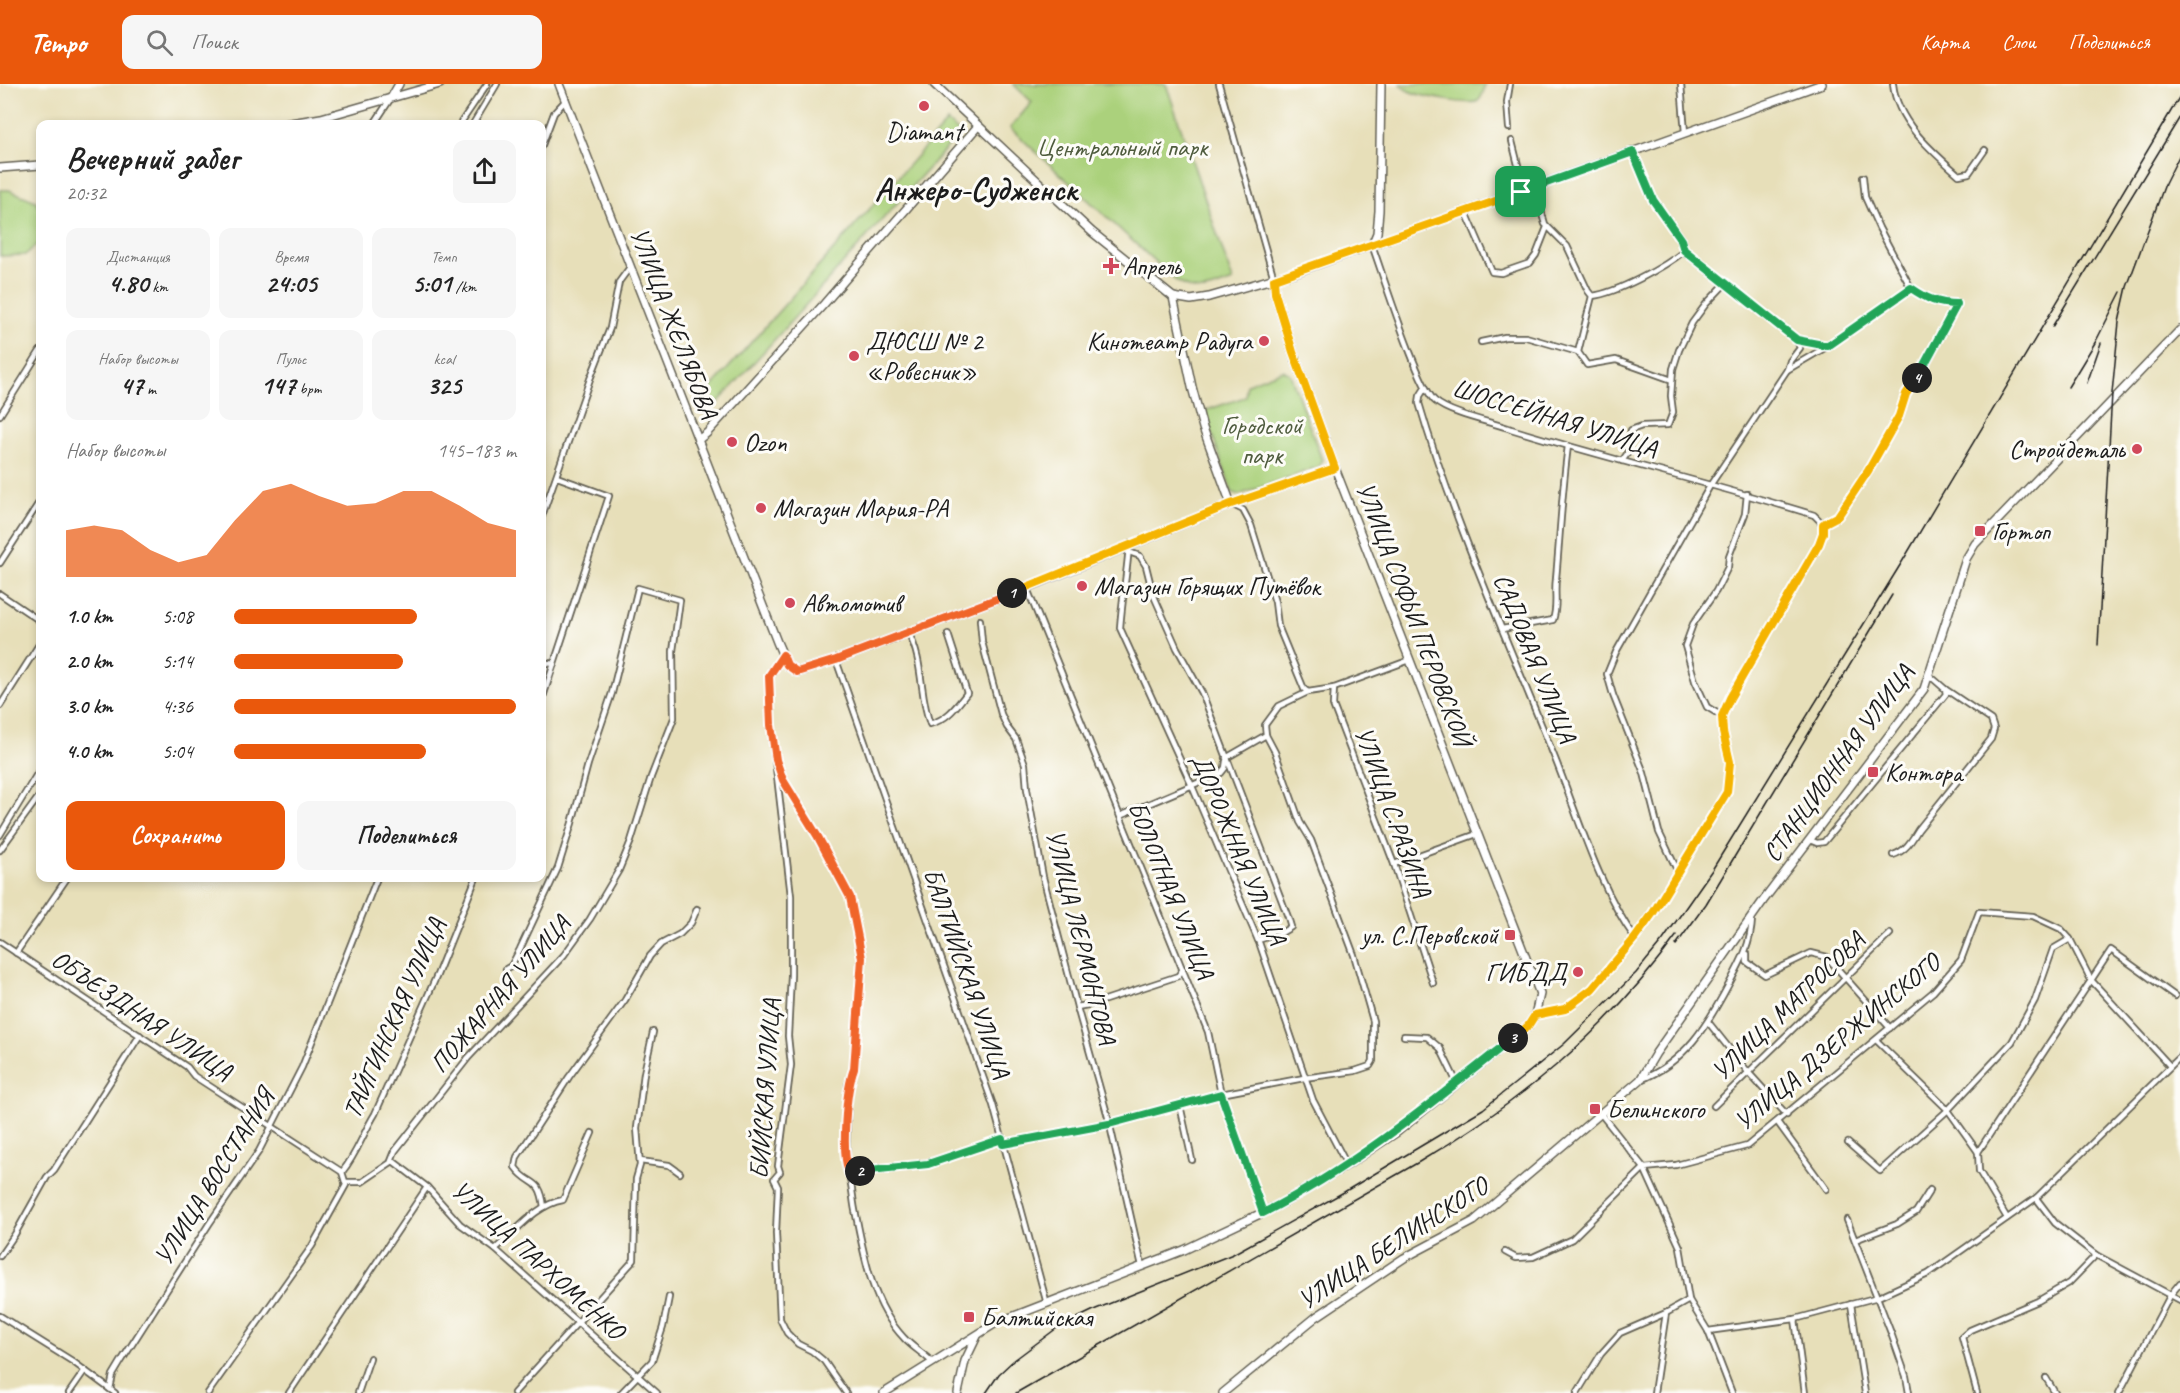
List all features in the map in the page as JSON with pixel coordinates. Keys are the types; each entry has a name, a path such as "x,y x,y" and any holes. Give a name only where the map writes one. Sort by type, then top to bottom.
{"main road":[{"path":"391,98 399,84"},
{"path":"309,120 440,84"},
{"name":"УЛИЦА ЖЕЛЯБОВА","path":"559,84 787,665 797,672 836,660"},
{"path":"934,84 1092,232 1173,297 1191,300 1274,279 1822,84"},
{"path":"1372,245 1377,233 1379,211 1381,84"},
{"path":"698,440 707,433 824,304 978,126"},
{"path":"0,168 36,165"},
{"name":"УЛИЦА СОФЬИ ПЕРОВСКОЙ","path":"1274,279 1275,293 1293,352 1335,468 1540,994 1535,1015"},
{"path":"1173,297 1203,428 1231,504"},
{"name":"СТАНЦИОННАЯ УЛИЦА","path":"1638,1082 1656,1053 1752,919 1924,689 1966,559 1975,544 2180,330"},
{"path":"836,660 1026,586 1129,549 1231,504 1335,468"},
{"path":"884,1393 996,1323 1184,1250 1263,1213 1347,1165 1397,1131 1528,1026 1535,1015"},
{"name":"УЛИЦА БЕЛИНСКОГО","path":"1228,1392 1316,1317 1346,1296 1404,1258 1474,1221 1638,1082"},
{"path":"958,1393 965,1361 977,1336"}],"street":[{"path":"463,120 487,84"},
{"path":"475,120 497,84"},
{"name":"УЛИЦА СОФЬИ ПЕРОВСКОЙ","path":"1220,84 1274,279"},
{"path":"1509,128 1507,102 1510,84"},
{"path":"1681,84 1685,133"},
{"path":"1893,84 1894,98 1906,119 1931,150 1959,175 1969,173 1985,150"},
{"path":"377,120 391,98"},
{"path":"546,134 554,113 566,100"},
{"path":"1512,141 1520,173 1521,192"},
{"path":"1633,152 1653,200 1681,240 1684,250 1797,340 1828,346"},
{"path":"1535,1015 1565,1009 1592,989 1635,938 1727,792 1730,762 1722,716 1730,698 1819,544 1823,524 1838,516 1868,471 1899,416 1906,394 1926,365 1957,304 1929,300 1911,288 1865,197 1863,177"},
{"path":"1534,187 1547,227 1567,246 1592,296"},
{"path":"1466,212 1492,272 1501,273 1530,263 1536,255 1547,227"},
{"name":"ШОССЕЙНАЯ УЛИЦА","path":"1372,245 1425,387 1434,401 1457,412 1568,447 1711,484 1814,514 1823,524"},
{"path":"1592,296 1605,294 1656,269 1684,250"},
{"path":"546,501 557,477 610,328 619,282 630,267"},
{"path":"1622,460 1627,454 1631,430 1642,426 1668,425 1673,412 1672,380 1679,350 1692,323 1725,284"},
{"path":"1787,370 1828,346 1911,288"},
{"path":"1578,352 1592,296"},
{"path":"1481,342 1505,337 1526,337 1578,352 1587,365 1616,360 1672,380"},
{"path":"1678,872 1659,832 1644,773 1607,674 1616,652 1711,484 1800,348 1797,340"},
{"path":"0,415 36,357"},
{"name":"САДОВАЯ УЛИЦА","path":"1425,387 1419,403 1465,537 1593,857 1623,922 1635,938"},
{"path":"1502,629 1553,620 1557,608 1555,586 1561,497 1568,447"},
{"path":"546,688 609,496 557,477"},
{"path":"1722,716 1707,707 1695,681 1685,646 1693,624 1716,591 1728,567 1728,556 1744,514 1747,494"},
{"path":"1231,504 1243,510 1251,525 1275,602 1278,626 1304,689 1308,692"},
{"path":"0,562 36,507"},
{"path":"1129,549 1140,556 1146,566 1153,594 1177,648 1202,693 1291,927 1281,933 1258,940"},
{"name":"ДОРОЖНАЯ УЛИЦА","path":"1129,549 1120,628 1192,786 1258,940 1313,1100 1347,1165"},
{"name":"БОЛОТНАЯ УЛИЦА","path":"1026,586 1208,1032 1221,1094 1263,1213"},
{"name":"ПОЖАРНАЯ УЛИЦА","path":"345,1183 362,1182 392,1161 395,1150 468,1058 564,955 590,919 619,870 674,718 673,651 680,600 638,588 612,693 588,764 558,868 520,949 511,966 506,969"},
{"path":"0,594 36,618"},
{"name":"УЛИЦА ЛЕРМОНТОВА","path":"980,620 982,642 1001,714 1016,739 1025,764 1027,789 1043,877 1109,1124 1142,1266"},
{"path":"908,632 915,645 919,661 930,724 942,721 967,693 948,634"},
{"path":"0,706 36,649"},
{"name":"БИЙСКАЯ УЛИЦА","path":"783,655 769,676 771,725 791,896 788,1036 791,1065 778,1166 780,1172 774,1179 778,1187 776,1233 780,1319 787,1333 798,1344 812,1351 824,1361 846,1393"},
{"name":"БАЛТИЙСКАЯ УЛИЦА","path":"836,660 993,1105 1047,1304"},
{"path":"849,1173 928,1164 1003,1142 1109,1124 1221,1094 1355,1071 1370,1066 1373,1061 1373,1021 1354,956 1311,840 1300,822 1275,752 1266,735 1265,725 1279,705 1308,692 1334,688 1410,660"},
{"path":"546,663 554,664"},
{"path":"1893,855 1898,854 1910,844 1918,830 1991,739 1994,729 1991,720 1945,689 1929,675"},
{"name":"УЛИЦА С.РАЗИНА","path":"1334,688 1333,705 1394,864 1433,982"},
{"path":"1810,840 1817,843 1824,842 1946,694 1945,689"},
{"path":"1226,758 1266,735"},
{"path":"1119,816 1221,773 1225,768 1226,758"},
{"name":"БИЙСКАЯ УЛИЦА","path":"776,760 783,780 824,847 850,897 862,958 854,1069 848,1084 846,1166 871,1279 886,1312 903,1338 932,1362"},
{"path":"0,835 36,776"},
{"path":"0,850 36,800"},
{"path":"1394,864 1477,834"},
{"path":"16,953 64,882"},
{"name":"УЛИЦА ВОССТАНИЯ","path":"110,1389 113,1375 273,1126 302,1067 375,882"},
{"name":"ТАЙГИНСКАЯ УЛИЦА","path":"342,1172 353,1159 365,1129 375,1114 437,975 474,882"},
{"path":"544,1207 538,1185 521,1175 515,1167 517,1157 569,1077 625,1000 650,956 661,944 680,934 691,923 697,909"},
{"name":"УЛИЦА ДЗЕРЖИНСКОГО","path":"1644,1168 1677,1165 1747,1146 1778,1123 1933,992 1961,960 1979,912 2033,916 2061,929 2070,939"},
{"name":"УЛИЦА БЕЛИНСКОГО","path":"1638,1082 1655,1074 1679,1057 1709,1023 1746,951 1752,932 1752,919"},
{"name":"УЛИЦА МАТРОСОВА","path":"1714,1106 1890,934"},
{"path":"1848,1143 1880,1171 1948,1110 2012,1042 2035,1000 2052,949 2070,939 2091,980 2170,1066"},
{"name":"ОБЪЕЗДНАЯ УЛИЦА","path":"0,942 187,1067 194,1076 342,1172"},
{"path":"1978,1152 2111,950 2175,996"},
{"path":"1746,951 1747,962 1765,975 1811,953 1827,957 1890,1029"},
{"path":"1077,1007 1093,1004 1178,976 1183,969"},
{"path":"1709,1023 1786,1115"},
{"path":"514,1393 634,1260 636,1179 640,1161 637,1128 644,1073 653,1032"},
{"path":"0,1256 47,1177 54,1170 140,1035"},
{"path":"1404,1036 1427,1037 1440,1048 1457,1083"},
{"path":"1876,1040 1948,1110 1978,1152 1979,1171 2007,1218"},
{"path":"1708,1331 1795,1318 1851,1304 1878,1297 1928,1274 2036,1198 2180,1057"},
{"path":"1180,1105 1192,1160"},
{"path":"1601,1114 1644,1168 1680,1247 1689,1300 1708,1331 1732,1393"},
{"path":"1778,1123 1826,1189"},
{"path":"495,1249 532,1215 544,1207 563,1200 592,1133"},
{"name":"УЛИЦА ПАРХОМЕНКО","path":"392,1161 427,1187 460,1224 495,1249 657,1393"},
{"path":"640,1161 669,1165 680,1173"},
{"path":"1506,1252 1516,1258 1533,1257 1572,1239 1644,1168"},
{"path":"208,1393 312,1246 345,1183 342,1172"},
{"path":"289,1393 427,1187"},
{"path":"1855,1240 1897,1224 1916,1212 1930,1191"},
{"path":"2036,1198 2055,1222 2096,1256 2180,1300"},
{"path":"1847,1220 1878,1297 1906,1376 1909,1393"},
{"path":"1977,1393 1962,1337 1970,1330 2038,1301 2069,1283 2096,1256"},
{"path":"2119,1393 2171,1294 2180,1283"},
{"path":"621,1393 652,1361 663,1327 669,1297"},
{"path":"1577,1393 1601,1353 1620,1333 1666,1313 1689,1300"},
{"path":"1851,1304 1865,1393"},
{"path":"1654,1393 1666,1313"},
{"path":"0,1316 85,1370 115,1393"},
{"path":"1795,1318 1804,1393"},
{"path":"358,1393 370,1358"},
{"path":"69,1393 85,1370"},
{"path":"102,1382 113,1375"},
{"path":"2046,1378 2055,1393"}],"green space":[{"name":"Центральный парк","path":"1013,84 1166,84 1233,281 1217,287 1198,290 1176,281 1010,128 1032,102"},
{"path":"1400,84 1485,84 1478,101 1465,102 1421,95 1407,90"},
{"path":"947,122 960,133 706,416 699,401"},
{"path":"0,190 9,190 36,201 36,245 25,255 0,256"},
{"name":"Городской парк","path":"1283,370 1290,374 1322,460 1318,467 1239,495 1232,492 1204,411 1245,397 1247,384"}],"railway":[{"path":"986,1393 999,1374 1013,1361 1057,1328 1096,1309 1233,1254 1344,1192 1483,1109 1564,1044 1636,973 1663,940 1712,870 1902,562 2180,96"},
{"path":"2052,327 2180,117"},
{"path":"2098,645 2112,393 2119,322 2127,287 2165,184 2180,154"},
{"path":"2068,387 2096,341 2121,292"},
{"path":"2087,383 2101,343"},
{"path":"1676,945 1706,904 1892,595"},
{"path":"1016,1393 1419,1162 1492,1115 1560,1062 1592,1033 1622,1003 1677,935"}],"place":[{"name":"Diamant","path":"924,106"},
{"name":"Апрель","path":"1111,266"},
{"name":"Кинотеатр Радуга","path":"1264,341"},
{"name":"ДЮСШ № 2 «Ровесник»","path":"854,356"},
{"name":"Ozon","path":"732,442"},
{"name":"Стройдеталь","path":"2137,449"},
{"name":"Магазин Мария-РА","path":"761,508"},
{"name":"Гортоп","path":"1980,531"},
{"name":"Магазин Горящих Путёвок","path":"1082,586"},
{"name":"Автомотив","path":"790,603"},
{"name":"Контора","path":"1873,772"},
{"name":"ул. С.Перовской","path":"1510,935"},
{"name":"ГИБДД","path":"1578,972"},
{"name":"Белинского","path":"1595,1109"},
{"name":"Балтийская","path":"969,1317"}],"district":[{"name":"Анжеро-Судженск","path":"976,189"}],"route":[{"path":"1633,152 1641,176 1653,200 1681,240 1684,250 1797,340 1828,346 1911,288 1929,300 1957,304 1926,365 1906,394 1899,416 1868,471 1838,516 1823,524 1819,544 1730,698 1722,716 1730,762 1727,792 1653,913 1592,989 1565,1009 1535,1015 1528,1026 1397,1131 1328,1178 1263,1213 1221,1094 1099,1126 1003,1144 1002,1139 928,1164 849,1173 846,1166 848,1084 854,1069 862,958 850,897 818,837 783,780 776,760 771,725 769,676 776,663 783,655 787,665 797,672 836,660 1012,593 1231,504 1335,468 1293,352 1275,293 1274,279 1521,192 1633,152"}]}
